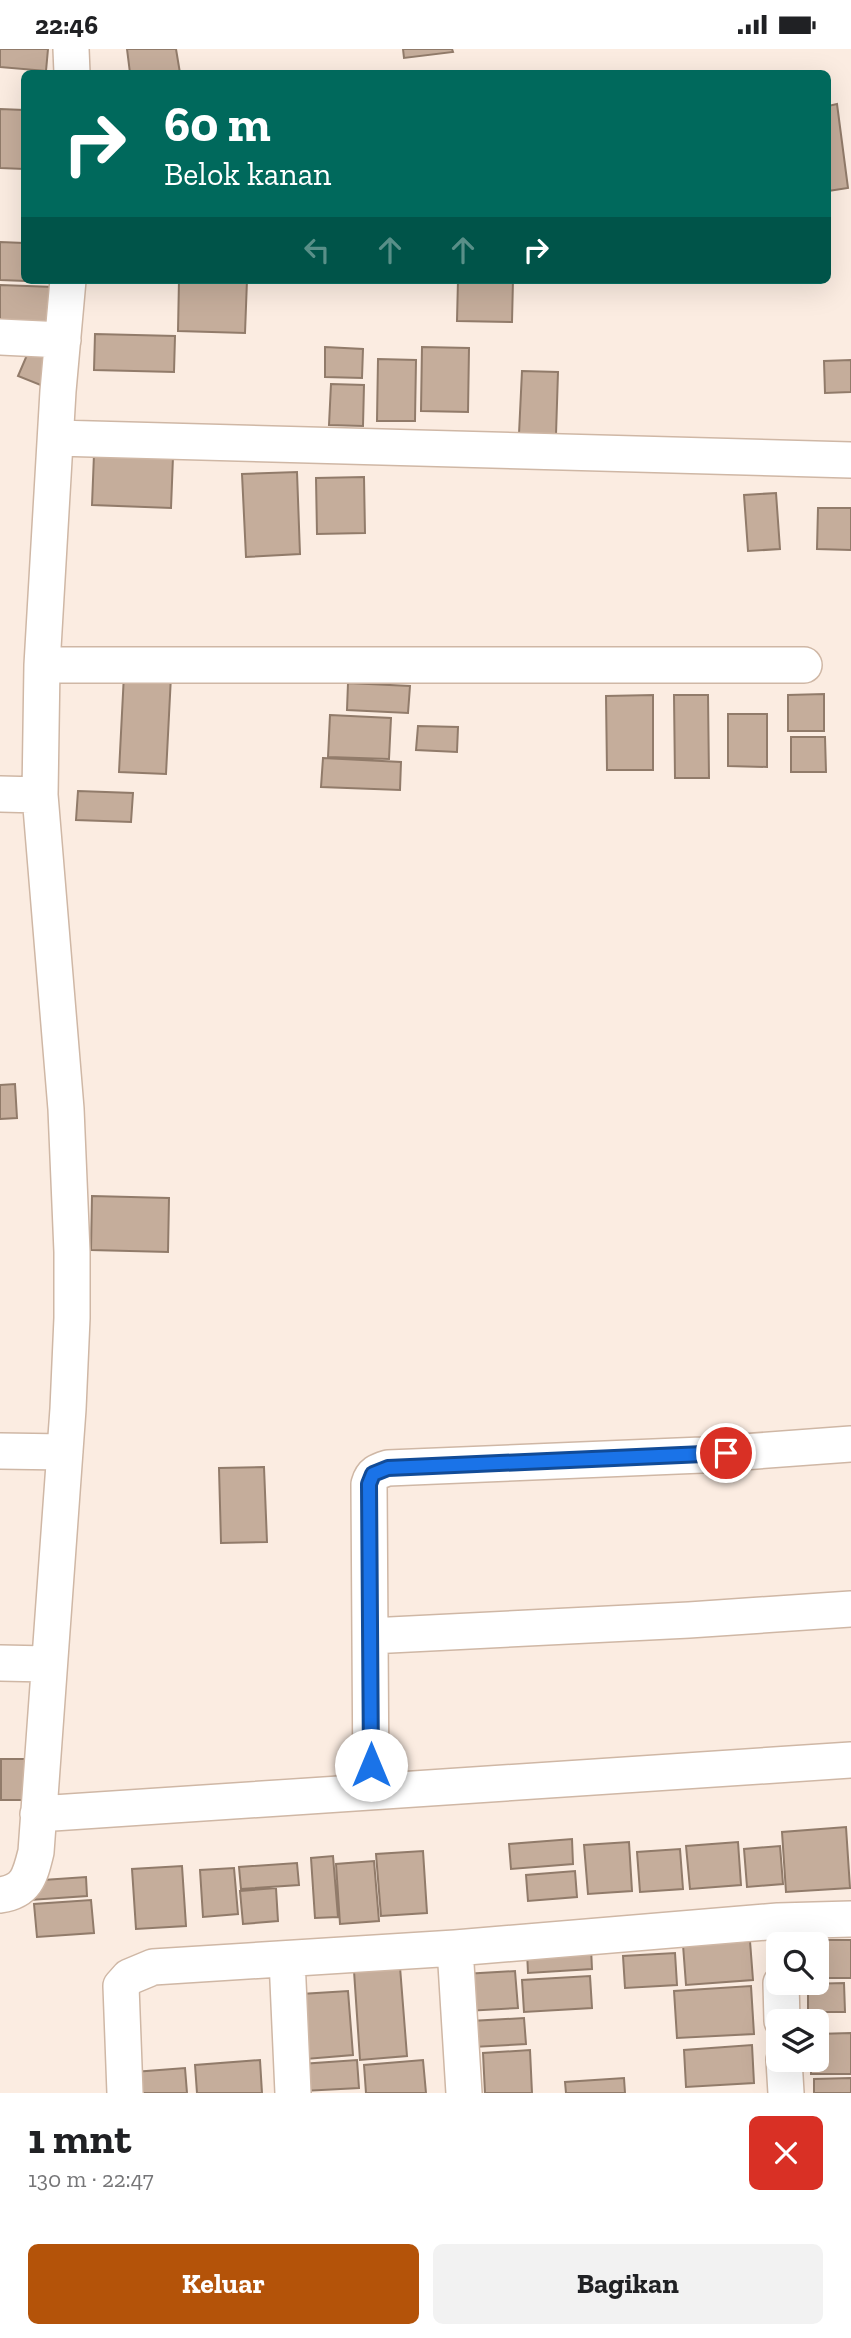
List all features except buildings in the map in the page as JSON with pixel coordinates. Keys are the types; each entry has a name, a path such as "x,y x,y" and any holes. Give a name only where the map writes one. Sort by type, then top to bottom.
{"street":[{"path":"71,49 72,70"},
{"path":"0,1895 17,1891 30,1876 36,1852 72,1318 66,1109 40,795 42,665 55,438 68,284"},
{"path":"0,337 62,340"},
{"path":"55,438 851,460"},
{"path":"42,665 804,665"},
{"path":"0,794 40,795"},
{"path":"371,1791 369,1484 377,1471 388,1468 702,1455 851,1444"},
{"path":"0,1451 65,1452"},
{"path":"370,1636 851,1609"},
{"path":"0,1663 48,1664"},
{"path":"38,1814 851,1760"},
{"path":"783,1932 851,1919"},
{"path":"125,2093 120,1993 121,1986 129,1977 142,1970 169,1965 455,1948 766,1934"},
{"path":"455,1948 464,2093"},
{"path":"287,1959 293,2093"},
{"path":"785,2072 786,2093"}],"route":[{"path":"371,1765 369,1484 373,1474 388,1468 726,1453"}]}
